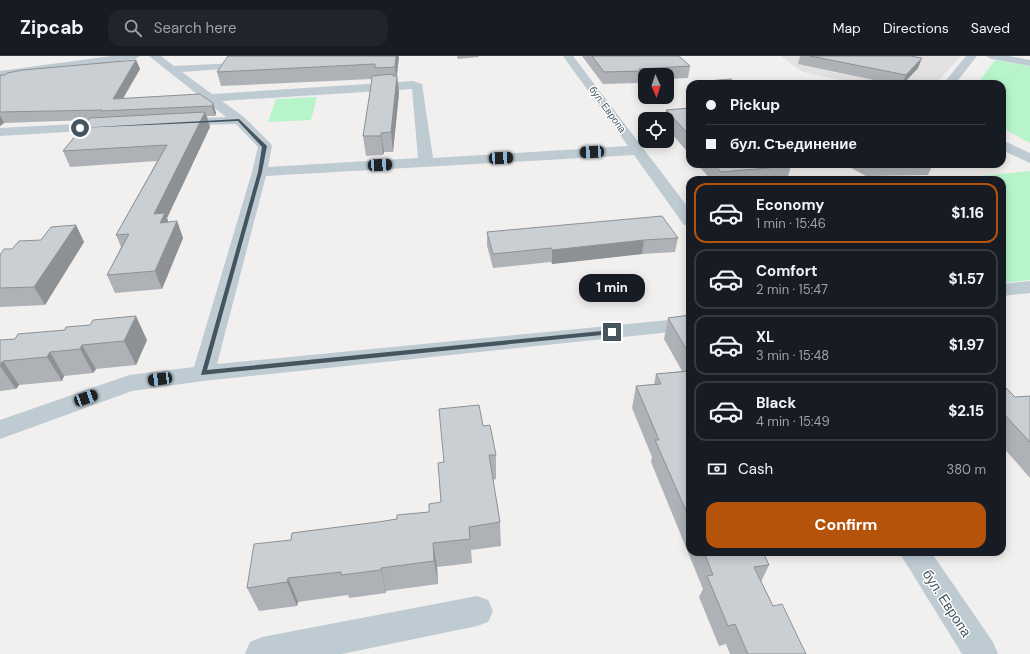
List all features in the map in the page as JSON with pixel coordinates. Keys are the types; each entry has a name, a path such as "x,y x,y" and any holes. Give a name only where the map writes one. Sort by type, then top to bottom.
{"street":[{"path":"0,74 135,56"},
{"path":"154,56 239,120 265,146 260,172 203,373"},
{"name":"бул. Европа","path":"568,56 686,215"},
{"path":"952,80 972,56"},
{"path":"991,56 1030,63"},
{"path":"172,69 259,63"},
{"path":"210,98 413,85 418,86 426,162"},
{"path":"167,124 239,120"},
{"path":"0,132 128,126"},
{"path":"1006,146 1030,159"},
{"path":"260,172 638,150"},
{"path":"1006,290 1030,287"},
{"path":"0,430 129,383 203,373 686,324"},
{"name":"бул. Европа","path":"917,556 981,654"},
{"path":"262,654 477,611"}],"shaded area":[{"path":"781,56 961,56 939,80 840,80 803,72"}],"green space":[{"path":"995,60 1030,66 1030,143 1006,130 1006,80 980,80"},
{"path":"317,97 311,120 268,122 276,99"},
{"path":"1030,171 1030,280 1006,283 1006,176 980,176"}],"building":[{"path":"228,56 396,56 395,67 375,68 375,64 217,72"},
{"path":"592,56 679,56 690,66 638,68 638,71 604,72"},
{"path":"810,56 910,56 922,58 906,75"},
{"path":"136,60 113,99 200,94 213,103 212,106 101,111 102,110 0,112 0,75 23,70"},
{"path":"393,74 393,76 397,76 391,132 381,133 381,136 363,136 372,76"},
{"path":"686,108 686,132 674,119 674,112 668,112 666,110"},
{"path":"205,112 154,214 165,213 160,223 177,221 155,271 107,275 129,234 116,235 167,145 63,151 90,118"},
{"path":"718,168 768,168 721,172"},
{"path":"662,216 678,238 493,254 487,232"},
{"path":"76,225 34,287 0,288 0,255 4,249 12,249 19,241 41,240 51,227"},
{"path":"136,316 124,341 82,345 80,349 50,352 47,357 3,361 0,365 0,340 15,339 18,334 65,330 66,327 90,325 93,320"},
{"path":"686,316 686,348 668,318"},
{"path":"686,371 686,511 655,440 659,440 636,386 661,384 656,374"},
{"path":"1006,388 1015,397 1030,396 1030,442 1006,416"},
{"path":"479,405 483,426 490,425 496,455 489,455 500,522 469,527 470,539 433,543 434,561 341,575 341,572 288,578 287,582 247,588 254,544 291,540 292,533 378,522 397,519 397,515 429,512 429,504 441,502 438,463 444,462 439,409"},
{"path":"706,556 765,556 769,565 754,567 773,606 782,604 806,654 748,654 735,624 728,626 707,576 713,575"}],"route":[{"path":"80,128 239,120 265,146 260,172 203,373 612,332"}]}
